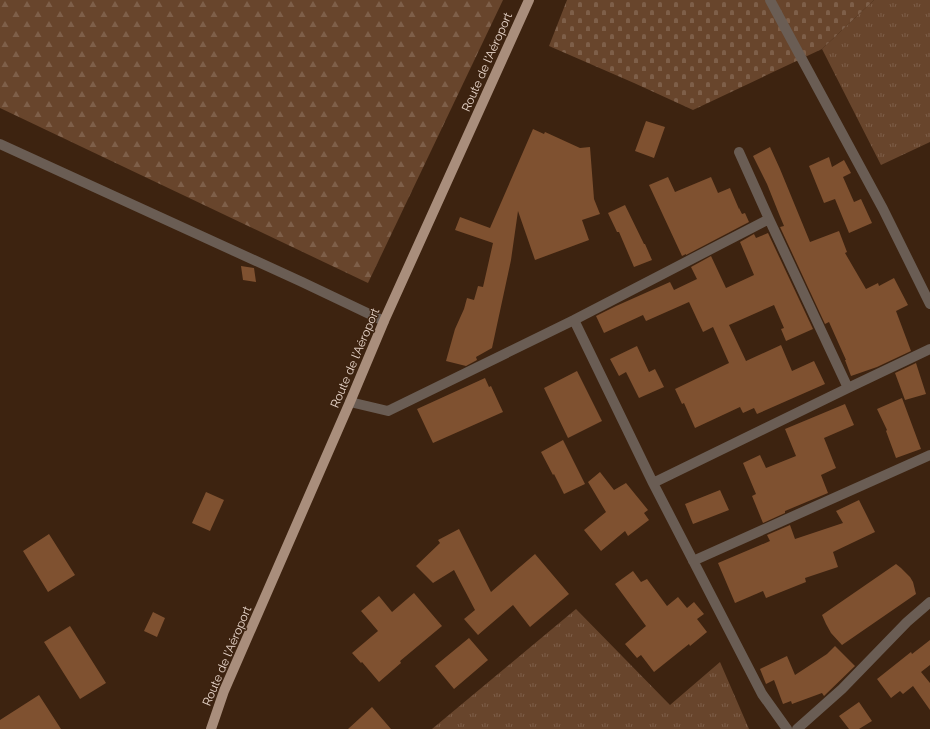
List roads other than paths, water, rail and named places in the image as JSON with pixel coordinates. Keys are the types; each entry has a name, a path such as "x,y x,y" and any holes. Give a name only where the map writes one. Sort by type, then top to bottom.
{"main road":[{"name":"Route de l'Aéroport","path":"211,729 224,691 384,321 529,0"}],"street":[{"path":"770,0 883,209 930,304"},
{"path":"0,144 384,321"},
{"path":"739,152 848,388"},
{"path":"350,402 388,411 574,320 770,219"},
{"path":"574,320 653,483 762,694 787,729"},
{"path":"653,483 930,349"},
{"path":"693,561 930,455"},
{"path":"797,729 842,689 907,622 930,602"}]}
